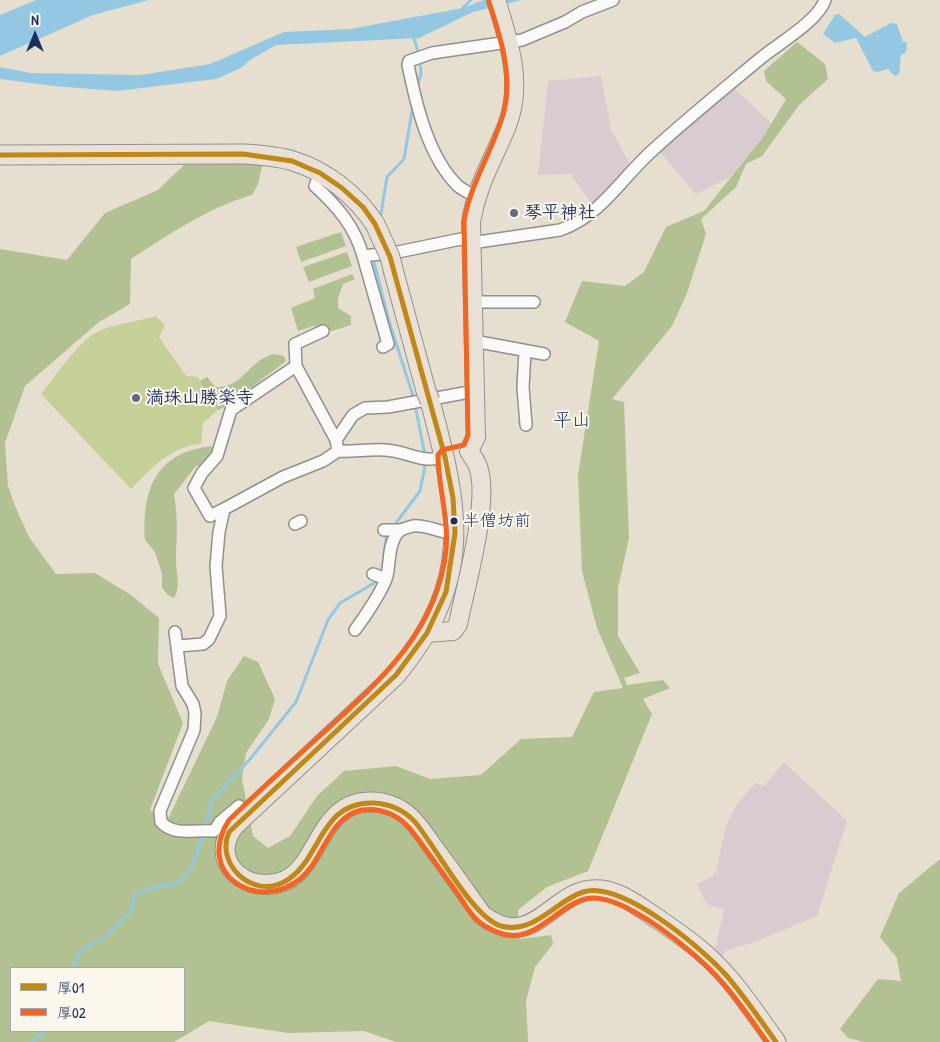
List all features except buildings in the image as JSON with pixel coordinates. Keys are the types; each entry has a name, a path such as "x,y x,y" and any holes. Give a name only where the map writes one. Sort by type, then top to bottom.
{"highway":[{"path":"0,155 243,154 292,161 320,173 364,206 375,224 390,258 421,399 452,498 455,533 446,592 427,633 396,675 237,812 225,840 226,856 236,874 258,885 277,883 294,875 330,822 350,807 370,803 396,808 407,814 417,824 482,914 493,923 504,927 527,926 577,892 600,889 615,892 672,929 709,957 776,1042"}],"main road":[{"path":"439,458 468,451 476,437 470,241 475,197 507,127 511,112 514,80 508,39 496,0"},
{"path":"427,633 453,632 458,624 481,516 479,473 477,464 468,451"}],"street":[{"path":"475,197 458,186 437,156 426,133 408,65 412,59 536,35 582,12 614,0"},
{"path":"369,255 398,252 461,239 478,242 560,230 583,220 595,212 653,149 762,57 816,15 825,0"},
{"path":"320,173 315,186 349,222 369,255 388,344 383,347"},
{"path":"472,302 520,306 534,302"},
{"path":"324,331 295,344 296,366 337,445"},
{"path":"474,341 544,354"},
{"path":"525,351 523,387 526,425"},
{"path":"296,366 231,410 217,456 202,473 194,488 210,516 283,477 323,461 337,445 346,423 359,410 475,391"},
{"path":"337,445 384,450 419,459 439,458"},
{"path":"178,646 202,644 209,639 220,616 216,566 219,532 224,509"},
{"path":"384,530 398,530 415,526 446,533 455,533"},
{"path":"355,630 368,615 368,608 386,579 394,538 398,530"},
{"path":"373,574 386,579"},
{"path":"175,632 182,686 193,704 195,713 194,730 159,817 165,826 172,830 214,831 237,812"}],"shaded area":[{"path":"601,76 611,129 631,167 594,207 571,174 538,175 548,81"},
{"path":"732,86 774,126 730,177 696,194 659,151"},
{"path":"784,762 847,821 817,916 757,941 725,951 722,958 715,949 724,910 707,904 697,884 712,877 716,871 726,826 737,803 756,783 764,786"}],"green space":[{"path":"797,42 825,64 828,79 799,105 762,156 746,164 736,187 701,219 706,234 687,293 672,326 612,399 624,402 629,538 618,588 618,636 640,673 624,678 627,685 663,680 670,688 643,699 652,714 588,871 547,887 518,910 520,939 551,935 553,944 535,967 526,1001 528,1042 396,1042 364,1031 288,1033 209,1021 174,1042 0,1042 0,249 67,260 105,213 158,190 186,163 263,162 258,184 252,195 205,214 174,231 131,259 130,304 99,322 25,386 5,443 8,486 15,506 29,537 56,574 95,573 131,595 159,618 158,664 183,723 150,810 168,819 217,717 227,681 244,656 258,662 275,699 269,719 246,753 242,779 253,836 268,848 290,836 317,796 344,771 396,766 430,779 481,775 521,739 572,737 594,692 623,688 597,628 582,571 578,475 599,341 565,322 582,281 625,286 644,272 666,227 704,211 764,136 786,99 766,81 764,71"},
{"path":"341,232 346,246 301,262 296,247"},
{"path":"347,252 352,266 309,282 303,267"},
{"path":"352,274 355,279 343,284 338,299 338,308 351,316 351,325 332,331 314,326 298,331 291,308 315,298 313,289"},
{"path":"156,316 165,325 159,337 186,376 198,377 218,410 203,423 201,444 180,449 171,454 154,466 131,489 41,394 68,359 91,336 112,326"},
{"path":"274,354 284,356 286,361 227,406 218,410 200,381 207,377 215,387 225,386 239,379 257,362"},
{"path":"214,446 216,454 210,463 196,466 174,494 177,518 176,562 178,588 174,598 168,595 162,588 162,573 155,552 145,540 146,504 150,489 166,464 194,449"},
{"path":"940,859 940,1042 864,1042 848,1038 840,1029 878,979 901,981 897,958 880,937 899,893"}],"water":[{"path":"36,0 149,0 93,15 0,56 0,15"},
{"path":"484,0 522,0 473,12 419,38 276,45 250,60 241,68 216,79 117,91 0,79 0,67 31,73 141,75 210,64 284,32 350,29 463,8"},
{"path":"839,14 865,37 891,23 897,24 903,42 907,42 906,52 901,55 899,74 895,76 888,69 877,72 873,71 856,38 835,43 823,34 835,15"}],"waterway":[{"path":"461,10 471,0"},
{"path":"413,35 419,55"},
{"path":"417,89 421,73 420,61"},
{"path":"380,220 387,177 404,159 413,105"},
{"path":"373,258 389,321 414,399"},
{"path":"415,405 425,455"},
{"path":"393,527 420,491 426,461"},
{"path":"205,828 212,800 251,758 296,702 328,620 340,603 376,582 382,572 386,539 389,533"},
{"path":"73,967 81,950 102,939 131,912 134,896 149,889 178,883 184,878 193,865 203,834"},
{"path":"32,1042 44,1032"}],"transit line":[{"name":"厚02","path":"489,2 504,55 507,83 506,97 500,125 472,192 464,221 468,435 464,445 442,450 438,455 447,538 441,579 419,629 403,652 366,693 229,820 220,840 219,857 225,872 236,883 250,890 266,892 283,888 300,879 308,871 341,821 351,814 362,810 383,811 402,821 412,831 471,914 486,927 510,936 521,935 532,931 574,903 585,899 600,899 618,904 658,926 695,956 727,988 767,1042"},
{"name":"厚01","path":"0,155 243,154 292,161 320,173 342,188 363,207 375,224 390,257 445,457 453,498 455,533 446,592 427,633 396,675 229,832 226,844 227,856 239,875 249,882 260,886 272,886 284,882 296,873 306,861 322,834 342,812 356,805 374,803 391,806 406,814 415,822 467,896 490,920 501,926 524,926 534,922 563,902 583,892 599,891 618,896 659,918 680,933 714,963 739,991 776,1042"}],"place":[{"name":"琴平神社","path":"514,213"},
{"name":"満珠山勝楽寺","path":"136,398"},
{"name":"半僧坊前","path":"454,521"}],"district":[{"name":"平山","path":"572,421"}]}
